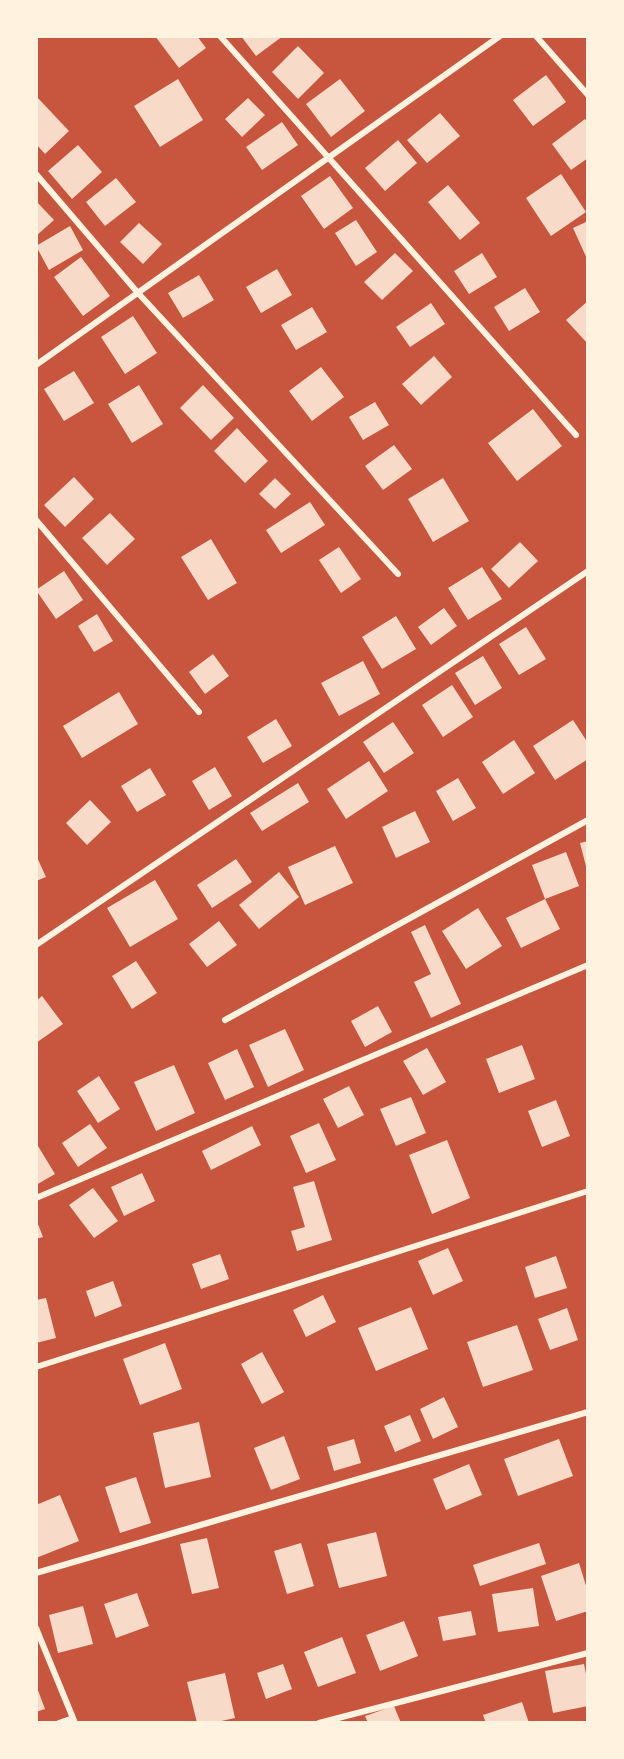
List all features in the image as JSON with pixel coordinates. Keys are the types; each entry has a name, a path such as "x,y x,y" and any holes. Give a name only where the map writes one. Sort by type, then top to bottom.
{"street":[{"path":"220,36 576,435"},
{"path":"36,365 500,36"},
{"path":"536,36 588,95"},
{"path":"36,174 138,293 398,574"},
{"path":"36,520 199,712"},
{"path":"36,945 588,571"},
{"path":"225,1020 588,820"},
{"path":"36,1198 588,965"},
{"path":"36,1367 588,1191"},
{"path":"36,1573 588,1412"},
{"path":"36,1628 74,1720 59,1723"},
{"path":"319,1723 588,1653"}],"building":[{"path":"155,36 197,36 206,48 179,68"},
{"path":"241,36 283,36 256,56"},
{"path":"298,46 324,73 298,99 272,72"},
{"path":"546,75 566,102 533,126 513,100"},
{"path":"178,79 203,120 160,147 134,106"},
{"path":"340,79 365,111 331,137 306,104"},
{"path":"36,96 69,131 45,154 36,144"},
{"path":"248,98 265,115 242,137 225,119"},
{"path":"440,113 460,136 427,163 407,140"},
{"path":"585,119 588,124 588,158 571,170 552,144"},
{"path":"282,122 298,145 262,170 246,147"},
{"path":"398,140 417,163 385,191 365,168"},
{"path":"78,145 102,172 72,199 48,171"},
{"path":"561,174 586,212 551,236 526,198"},
{"path":"330,176 353,208 324,229 301,196"},
{"path":"116,178 136,202 105,226 86,202"},
{"path":"448,185 480,223 460,240 428,202"},
{"path":"36,201 54,220 36,236"},
{"path":"356,220 377,252 356,266 335,233"},
{"path":"588,221 588,261 573,228"},
{"path":"139,223 162,244 143,264 120,242"},
{"path":"70,226 83,250 49,270 36,246"},
{"path":"395,253 413,271 382,300 364,282"},
{"path":"482,253 497,277 469,294 454,271"},
{"path":"81,257 110,296 83,316 54,277"},
{"path":"277,269 292,295 261,313 246,287"},
{"path":"199,275 214,300 183,318 168,293"},
{"path":"525,288 540,312 509,331 494,307"},
{"path":"588,301 588,344 566,320"},
{"path":"431,303 445,324 410,347 396,327"},
{"path":"312,307 327,332 296,350 281,325"},
{"path":"133,316 157,353 125,374 101,337"},
{"path":"434,356 452,377 421,405 402,384"},
{"path":"321,367 344,397 312,421 289,391"},
{"path":"74,371 94,403 64,421 44,389"},
{"path":"139,385 163,424 132,443 108,404"},
{"path":"203,385 234,418 211,440 180,408"},
{"path":"375,402 389,425 363,440 349,417"},
{"path":"533,409 562,446 517,481 488,443"},
{"path":"237,428 268,461 245,483 214,451"},
{"path":"394,445 412,469 383,490 365,466"},
{"path":"74,477 94,499 65,527 44,505"},
{"path":"275,478 291,494 275,509 259,494"},
{"path":"443,478 469,521 433,542 408,499"},
{"path":"310,502 325,525 281,553 266,530"},
{"path":"110,513 135,539 107,565 82,538"},
{"path":"211,539 237,583 208,600 181,557"},
{"path":"520,542 538,561 509,588 491,569"},
{"path":"339,547 361,579 341,593 319,560"},
{"path":"482,567 502,599 468,620 448,588"},
{"path":"64,571 83,600 56,619 36,590"},
{"path":"444,608 457,626 431,645 418,627"},
{"path":"97,614 113,641 94,652 78,626"},
{"path":"396,616 416,649 382,669 362,637"},
{"path":"526,627 546,659 519,675 499,644"},
{"path":"213,654 229,676 205,694 189,672"},
{"path":"483,656 502,688 475,705 455,673"},
{"path":"363,661 380,694 339,716 321,683"},
{"path":"452,685 473,717 443,737 422,705"},
{"path":"119,692 138,724 82,758 63,726"},
{"path":"276,719 292,746 263,763 247,737"},
{"path":"573,720 588,743 588,759 555,780 533,746"},
{"path":"393,722 414,753 384,773 363,742"},
{"path":"514,740 535,773 503,794 482,762"},
{"path":"369,761 388,791 346,819 327,789"},
{"path":"215,767 232,796 209,810 192,781"},
{"path":"150,768 166,795 137,812 121,786"},
{"path":"458,778 476,808 453,821 436,791"},
{"path":"298,783 309,802 262,831 250,813"},
{"path":"90,800 111,822 87,845 66,823"},
{"path":"415,811 430,842 396,858 382,827"},
{"path":"588,841 588,870 587,870 580,843"},
{"path":"335,846 353,883 305,905 288,867"},
{"path":"566,852 579,886 545,899 532,865"},
{"path":"36,855 46,877 36,881"},
{"path":"236,859 252,882 212,908 197,885"},
{"path":"279,872 299,897 259,929 239,905"},
{"path":"155,880 178,919 130,947 107,908"},
{"path":"545,899 560,929 521,948 506,918"},
{"path":"478,908 502,946 466,969 442,931"},
{"path":"219,921 237,945 207,967 189,944"},
{"path":"425,925 461,1004 431,1018 414,982 431,974 411,932"},
{"path":"136,961 157,993 132,1009 112,976"},
{"path":"42,996 63,1024 36,1043 36,1001"},
{"path":"378,1006 392,1032 365,1047 351,1021"},
{"path":"285,1029 304,1070 268,1087 249,1045"},
{"path":"522,1045 535,1079 499,1093 486,1059"},
{"path":"427,1048 446,1082 423,1095 403,1061"},
{"path":"237,1049 254,1087 225,1100 208,1063"},
{"path":"174,1065 195,1113 156,1131 134,1082"},
{"path":"99,1076 120,1109 98,1123 77,1091"},
{"path":"349,1086 364,1115 338,1128 323,1099"},
{"path":"411,1097 426,1133 396,1146 380,1109"},
{"path":"556,1100 570,1136 542,1147 528,1111"},
{"path":"319,1123 336,1160 306,1173 290,1136"},
{"path":"90,1124 107,1148 78,1167 62,1143"},
{"path":"252,1126 261,1145 211,1170 202,1151"},
{"path":"447,1140 470,1198 432,1214 409,1155"},
{"path":"38,1146 55,1174 36,1185 36,1147"},
{"path":"142,1173 155,1201 124,1216 111,1187"},
{"path":"314,1181 332,1240 297,1251 291,1231 305,1227 293,1187"},
{"path":"93,1188 118,1221 94,1238 69,1205"},
{"path":"36,1219 43,1237 36,1239"},
{"path":"448,1248 463,1281 433,1295 418,1261"},
{"path":"220,1254 229,1279 201,1289 192,1264"},
{"path":"556,1256 567,1288 535,1298 525,1267"},
{"path":"113,1281 122,1306 95,1317 86,1291"},
{"path":"323,1295 336,1322 306,1337 293,1310"},
{"path":"46,1298 56,1338 36,1343 36,1300"},
{"path":"411,1307 428,1349 376,1371 358,1328"},
{"path":"567,1308 578,1340 550,1350 538,1319"},
{"path":"517,1325 533,1370 483,1387 467,1342"},
{"path":"165,1343 182,1389 140,1405 123,1359"},
{"path":"262,1352 284,1392 262,1404 241,1364"},
{"path":"444,1397 458,1427 433,1439 420,1409"},
{"path":"410,1415 421,1441 395,1452 384,1426"},
{"path":"199,1422 211,1477 165,1488 153,1433"},
{"path":"284,1436 300,1479 271,1490 254,1448"},
{"path":"354,1439 361,1463 334,1471 327,1447"},
{"path":"559,1439 573,1476 518,1496 504,1459"},
{"path":"469,1464 482,1495 446,1510 433,1479"},
{"path":"136,1477 151,1523 120,1533 105,1487"},
{"path":"60,1495 79,1541 36,1558 36,1505"},
{"path":"376,1532 387,1576 339,1588 327,1544"},
{"path":"207,1538 219,1588 192,1594 180,1544"},
{"path":"301,1543 314,1586 287,1594 274,1551"},
{"path":"539,1543 546,1564 480,1586 473,1565"},
{"path":"579,1563 588,1592 588,1611 556,1621 541,1576"},
{"path":"533,1588 539,1626 498,1632 492,1594"},
{"path":"137,1593 149,1626 116,1638 104,1604"},
{"path":"83,1606 93,1644 58,1653 49,1615"},
{"path":"471,1611 476,1635 443,1641 438,1617"},
{"path":"404,1621 418,1656 380,1671 366,1635"},
{"path":"342,1637 356,1673 318,1687 304,1652"},
{"path":"283,1664 292,1689 266,1699 257,1673"},
{"path":"584,1664 588,1684 588,1706 553,1713 545,1671"},
{"path":"225,1673 235,1718 212,1723 197,1723 187,1682"},
{"path":"36,1685 45,1709 36,1712"},
{"path":"522,1702 529,1723 486,1723 483,1715"},
{"path":"394,1706 401,1723 368,1723 365,1716"}]}
